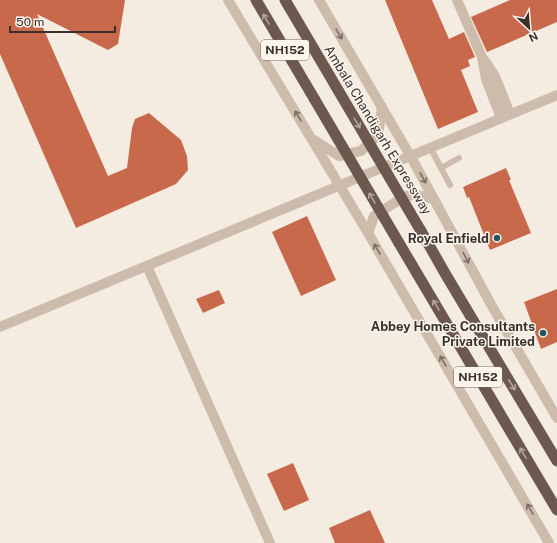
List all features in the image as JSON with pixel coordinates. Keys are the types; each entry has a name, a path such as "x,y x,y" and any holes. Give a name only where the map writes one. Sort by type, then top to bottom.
{"highway":[{"name":"NH152","path":"256,0 557,510"},
{"name":"Ambala Chandigarh Expressway","path":"285,0 557,461"}],"street":[{"path":"228,0 368,233 549,543"},
{"path":"319,0 411,157 493,308 557,418"},
{"path":"457,0 482,57 486,79 506,116"},
{"path":"0,328 557,95"},
{"path":"311,138 340,156 362,151 378,135 382,107"},
{"path":"368,233 374,216 405,196 416,195 434,199"},
{"path":"147,266 270,543"}],"lane":[{"path":"431,149 450,185"},
{"path":"441,168 459,158"}],"building":[{"path":"0,0 125,0 118,44 108,50 37,14 108,176 127,168 132,128 135,119 149,113 181,140 187,156 188,170 176,184 76,228 0,54"},
{"path":"385,0 432,0 449,39 464,32 475,57 468,60 470,66 461,70 478,112 438,129"},
{"path":"510,0 557,0 557,22 487,52 471,17"},
{"path":"506,168 511,180 509,180 531,233 490,250 469,197 467,198 463,187"},
{"path":"307,216 336,280 301,296 272,232"},
{"path":"557,289 557,342 541,349 524,302"},
{"path":"219,290 225,303 203,313 196,299"},
{"path":"293,463 309,500 284,511 267,474"},
{"path":"370,510 385,543 335,543 329,528"}],"place":[{"name":"Royal Enfield","path":"497,238"},
{"name":"Abbey Homes Consultants Private Limited","path":"543,333"}]}
